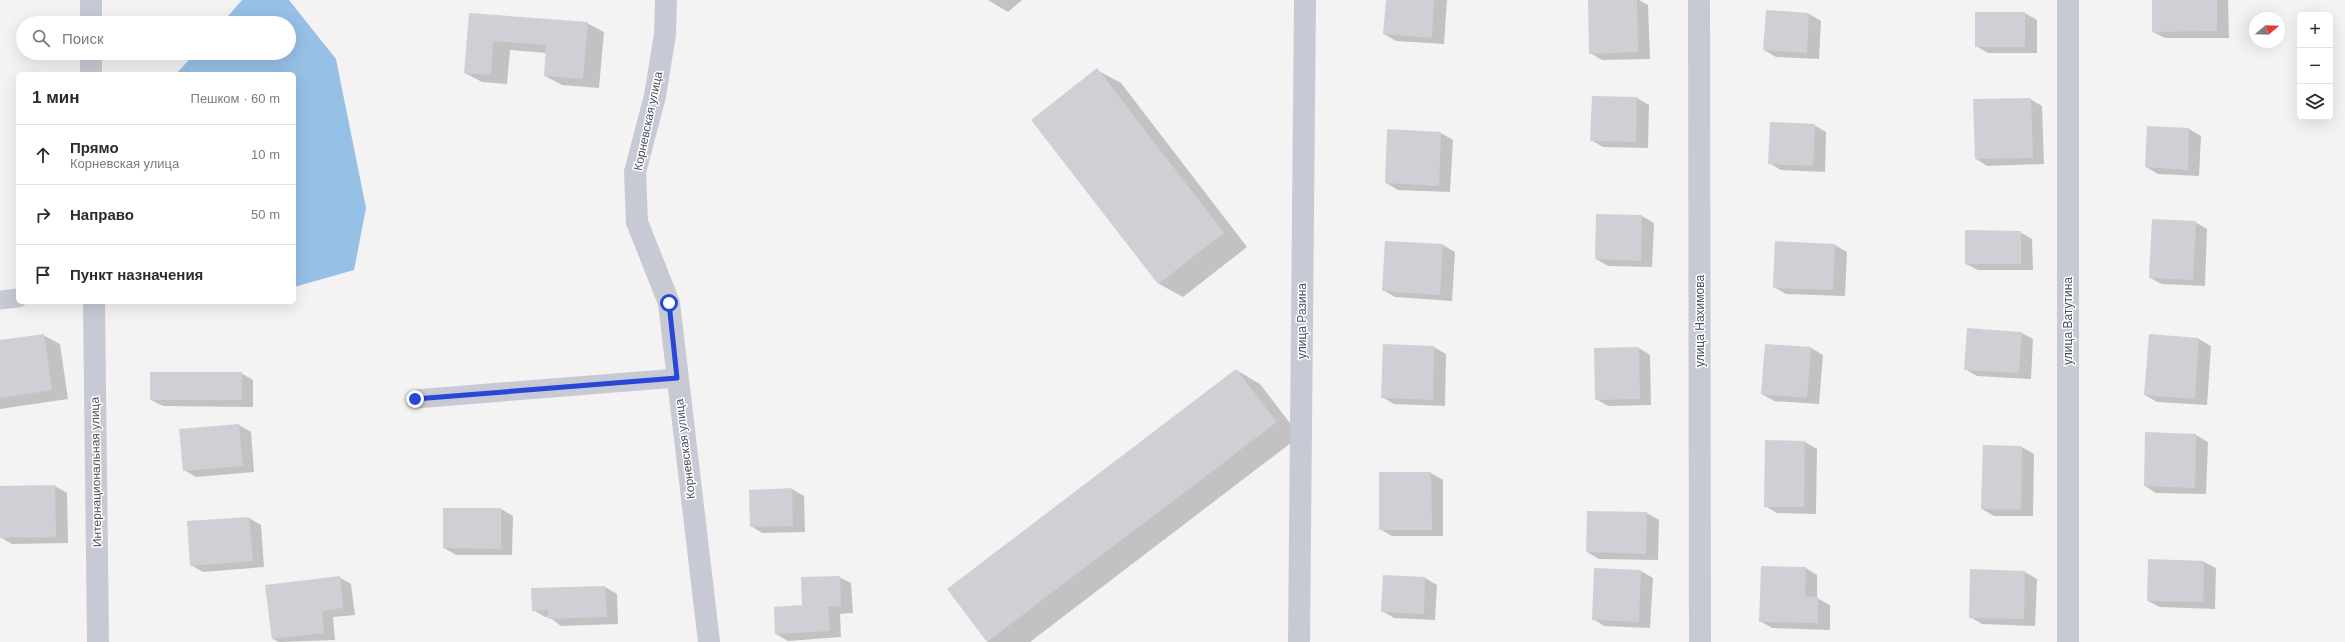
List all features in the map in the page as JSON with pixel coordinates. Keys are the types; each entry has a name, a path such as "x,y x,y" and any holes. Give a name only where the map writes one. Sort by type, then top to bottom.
{"street":[{"path":"91,0 91,16"},
{"name":"Корневская улица","path":"666,0 664,34 655,96 635,172 637,222 669,303 709,642"},
{"name":"улица Разина","path":"1299,642 1305,0"},
{"name":"улица Нахимова","path":"1699,0 1700,642"},
{"name":"улица Ватутина","path":"2068,0 2068,642"},
{"path":"91,60 91,72"},
{"name":"Интернациональная улица","path":"94,304 98,642"}],"lane":[{"path":"0,300 16,298"},
{"path":"415,399 677,378"}],"water":[{"path":"242,0 289,0 336,59 366,208 354,270 296,286 296,72 178,72 189,60 296,60 296,16 228,16"}],"building":[{"path":"1386,0 1434,0 1432,38 1383,34"},
{"path":"1588,0 1637,0 1638,52 1589,54"},
{"path":"2152,0 2217,0 2217,31 2152,32"},
{"path":"1766,10 1809,13 1807,53 1763,50"},
{"path":"1975,12 2025,12 2025,47 1975,47"},
{"path":"469,13 588,22 583,79 544,76 546,45 493,41 491,75 464,73"},
{"path":"1097,68 1224,233 1158,284 1031,120"},
{"path":"1592,96 1637,97 1636,142 1590,141"},
{"path":"2031,98 2033,158 1975,159 1973,99"},
{"path":"1770,122 1815,124 1813,166 1768,164"},
{"path":"2147,126 2189,128 2188,170 2145,167"},
{"path":"1387,129 1441,132 1439,186 1385,183"},
{"path":"1596,214 1642,215 1641,261 1595,259"},
{"path":"2152,219 2196,221 2193,280 2149,278"},
{"path":"1965,230 2021,231 2021,264 1965,264"},
{"path":"1385,241 1443,244 1440,295 1382,291"},
{"path":"1775,241 1835,244 1833,290 1773,288"},
{"path":"1967,328 2022,332 2019,373 1964,370"},
{"path":"44,334 52,390 0,398 0,340"},
{"path":"2149,334 2199,338 2195,399 2144,395"},
{"path":"1383,344 1434,346 1433,400 1381,398"},
{"path":"1765,344 1811,347 1807,398 1761,394"},
{"path":"1639,347 1640,399 1595,400 1594,348"},
{"path":"1236,369 1277,422 987,642 947,589"},
{"path":"150,372 242,372 242,400 150,400"},
{"path":"239,424 243,466 183,471 179,429"},
{"path":"2145,432 2196,434 2195,488 2144,486"},
{"path":"1765,440 1805,441 1804,507 1764,507"},
{"path":"1983,445 2022,446 2021,510 1981,509"},
{"path":"1379,472 1431,472 1432,530 1379,530"},
{"path":"55,485 56,537 0,538 0,486"},
{"path":"792,488 793,526 750,527 749,490"},
{"path":"443,508 501,508 501,549 443,548"},
{"path":"1587,511 1647,512 1646,554 1586,552"},
{"path":"249,517 253,561 190,566 187,521"},
{"path":"2148,559 2204,561 2203,602 2147,601"},
{"path":"1761,566 1806,567 1805,596 1818,597 1818,623 1759,622"},
{"path":"1594,568 1641,570 1639,622 1592,620"},
{"path":"1970,569 2025,571 2024,619 1969,618"},
{"path":"1383,575 1425,577 1424,614 1381,612"},
{"path":"340,576 343,608 322,611 324,633 272,639 265,585"},
{"path":"840,576 841,606 828,607 830,631 775,634 774,607 802,605 801,577"},
{"path":"605,586 607,617 548,619 548,610 532,611 531,588"}],"route":[{"path":"415,399 677,378 669,303"}]}
